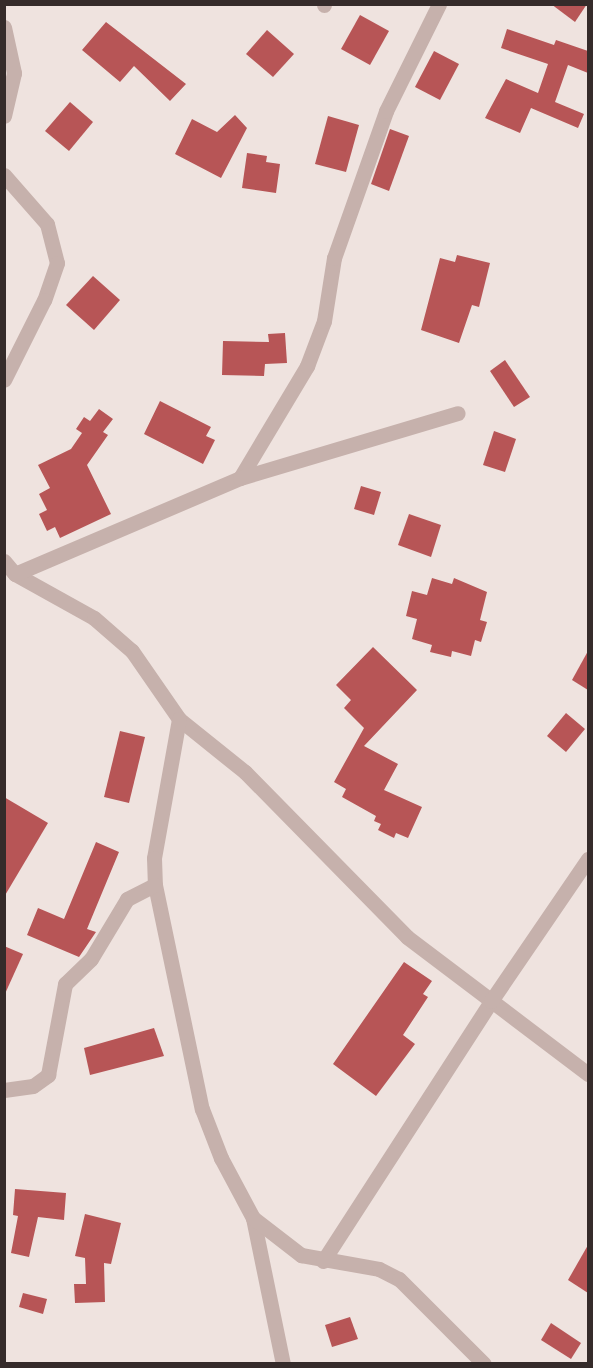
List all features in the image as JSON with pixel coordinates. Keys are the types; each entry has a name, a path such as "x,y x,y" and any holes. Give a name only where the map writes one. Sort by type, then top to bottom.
{"street":[{"path":"240,478 307,366 324,321 334,258 387,111 439,4"},
{"path":"4,27 14,73 4,116"},
{"path":"4,175 47,224 57,263 44,300 4,380"},
{"path":"15,574 240,478 458,413"},
{"path":"4,561 15,574 94,618 132,651 179,719 245,772 406,937 588,1074"},
{"path":"179,719 154,858 155,885 202,1109 221,1158 253,1218 283,1364"},
{"path":"323,1261 491,1001 588,859"},
{"path":"4,1090 33,1086 48,1075 65,984 91,959 127,899 155,885"},
{"path":"253,1218 283,1244 323,1261 379,1269 399,1279 484,1364"}],"building":[{"path":"551,4 587,4 575,22"},
{"path":"360,15 389,31 370,65 341,49"},
{"path":"106,22 186,84 170,101 134,66 120,82 82,50"},
{"path":"507,29 554,45 556,40 588,51 588,73 568,65 555,102 584,114 578,128 531,108 520,133 485,118 506,79 538,93 548,64 501,48"},
{"path":"267,30 294,54 273,77 246,54"},
{"path":"434,51 459,64 440,100 415,87"},
{"path":"70,102 93,122 69,151 45,131"},
{"path":"235,115 247,128 221,178 175,154 192,119 217,132"},
{"path":"328,116 359,125 346,172 315,164"},
{"path":"390,129 409,136 389,191 371,184"},
{"path":"247,153 267,156 266,162 280,164 276,193 242,188"},
{"path":"457,255 490,263 479,307 472,305 459,343 421,330 440,258 455,262"},
{"path":"93,276 120,300 94,330 66,305"},
{"path":"285,333 287,363 265,364 264,376 222,375 223,341 269,342 268,334"},
{"path":"505,360 530,397 514,407 490,371"},
{"path":"160,401 211,427 206,436 215,440 203,464 144,434"},
{"path":"99,409 113,419 103,432 108,435 87,465 111,514 60,538 55,527 47,531 39,514 47,510 39,494 50,488 38,465 71,449 82,433 76,429 84,417 90,421"},
{"path":"494,431 516,439 505,472 483,465"},
{"path":"361,486 381,492 374,515 354,509"},
{"path":"409,514 441,525 431,557 398,545"},
{"path":"432,578 452,584 454,578 487,592 480,620 487,622 481,642 475,640 471,656 452,651 451,657 430,652 432,645 412,639 417,619 406,616 412,591 427,595"},
{"path":"373,647 417,690 364,746 398,764 384,790 422,807 408,838 396,833 394,838 378,830 381,824 374,821 376,816 342,797 346,789 334,782 364,728 344,708 351,700 336,685"},
{"path":"588,651 588,690 572,680"},
{"path":"566,713 585,729 566,752 547,736"},
{"path":"120,731 145,737 129,803 104,797"},
{"path":"4,797 48,823 4,897"},
{"path":"96,842 119,852 87,929 96,932 79,957 27,935 38,908 64,919"},
{"path":"4,946 23,954 4,996"},
{"path":"404,962 432,981 423,994 428,997 403,1035 415,1044 376,1096 333,1064"},
{"path":"154,1028 164,1056 90,1075 84,1048"},
{"path":"15,1189 66,1193 64,1220 38,1217 29,1257 11,1253 18,1216 13,1215"},
{"path":"85,1214 121,1223 111,1264 104,1263 105,1302 75,1303 74,1284 86,1284 85,1258 75,1256"},
{"path":"588,1245 588,1293 568,1280"},
{"path":"23,1293 47,1299 43,1314 19,1307"},
{"path":"350,1317 358,1339 332,1347 325,1325"},
{"path":"551,1323 581,1343 571,1359 541,1340"}]}
